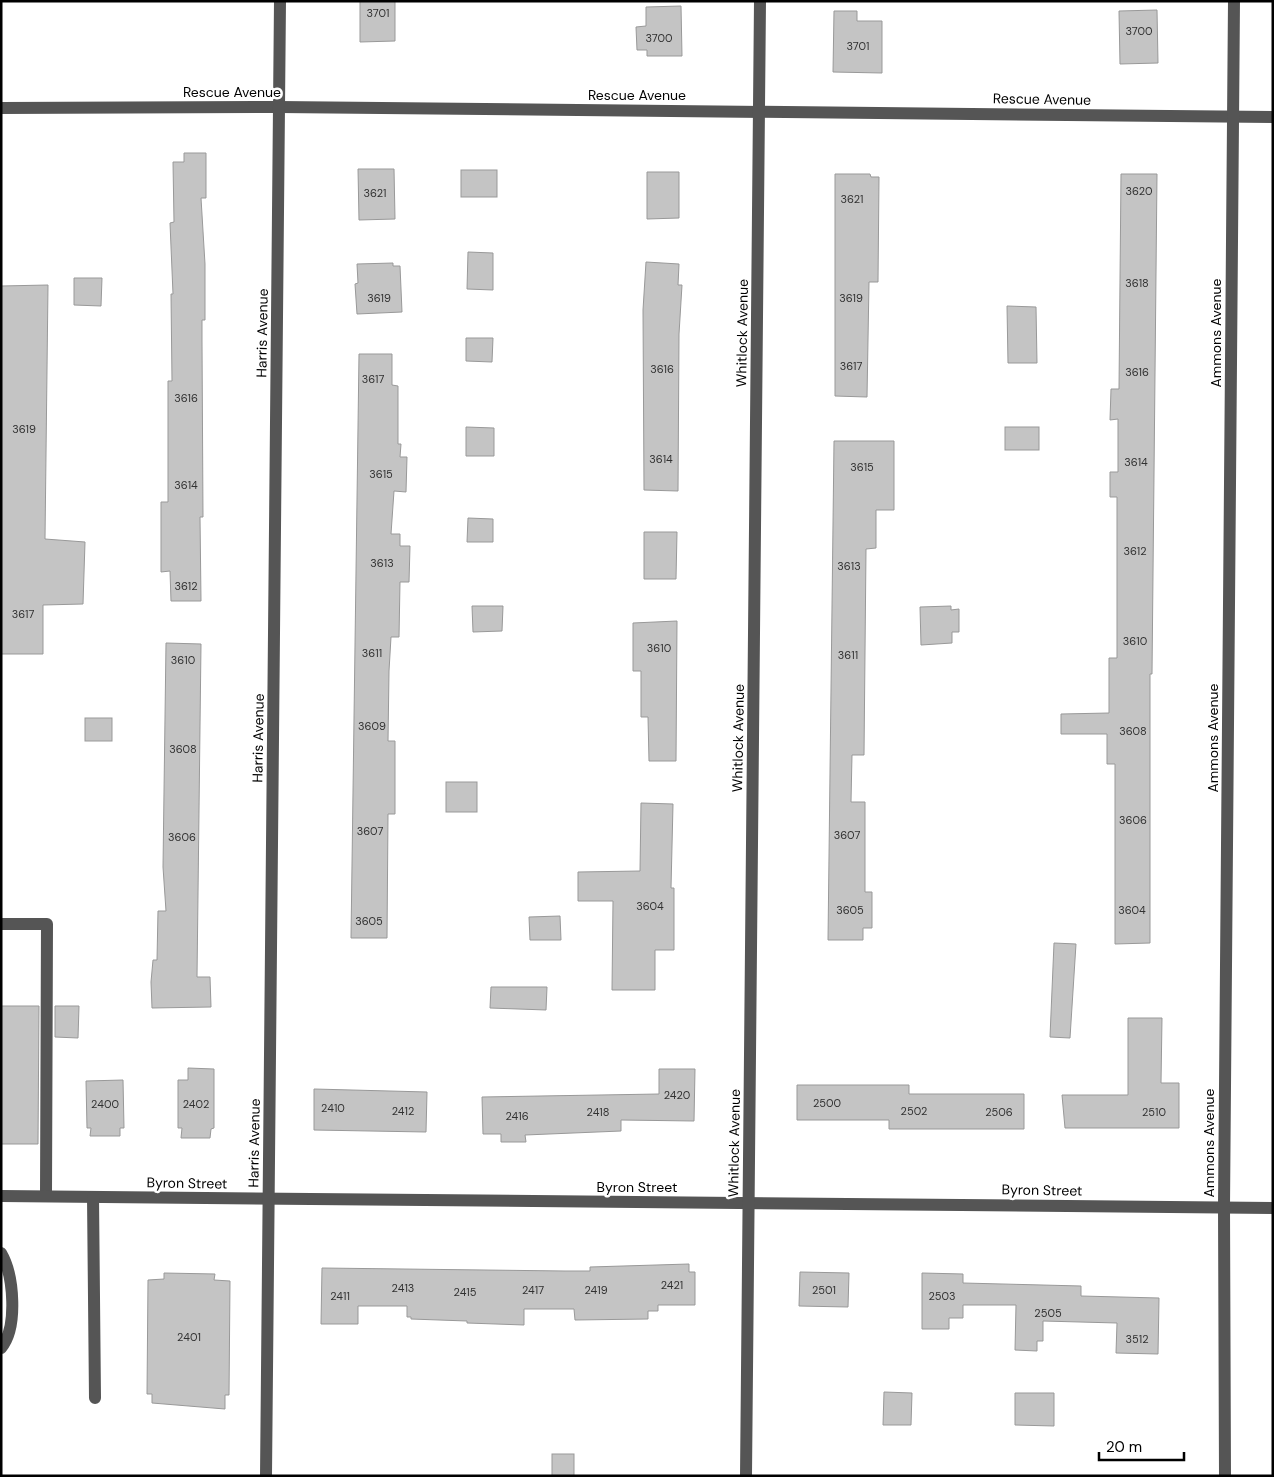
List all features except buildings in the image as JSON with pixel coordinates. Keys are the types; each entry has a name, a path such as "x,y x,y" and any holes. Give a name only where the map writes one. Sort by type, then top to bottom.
{"street":[{"name":"Harris Avenue","path":"266,1476 280,1"},
{"name":"Whitlock Avenue","path":"746,1476 760,1"},
{"name":"Ammons Avenue","path":"1225,1476 1224,1207 1234,1"},
{"name":"Rescue Avenue","path":"1,108 279,107 1273,117"},
{"path":"1,924 47,924 46,1196"},
{"name":"Byron Street","path":"1,1196 1273,1208"},
{"path":"93,1197 95,1398"},
{"path":"1,1253 10,1274 12,1323 10,1332 1,1348"}]}
